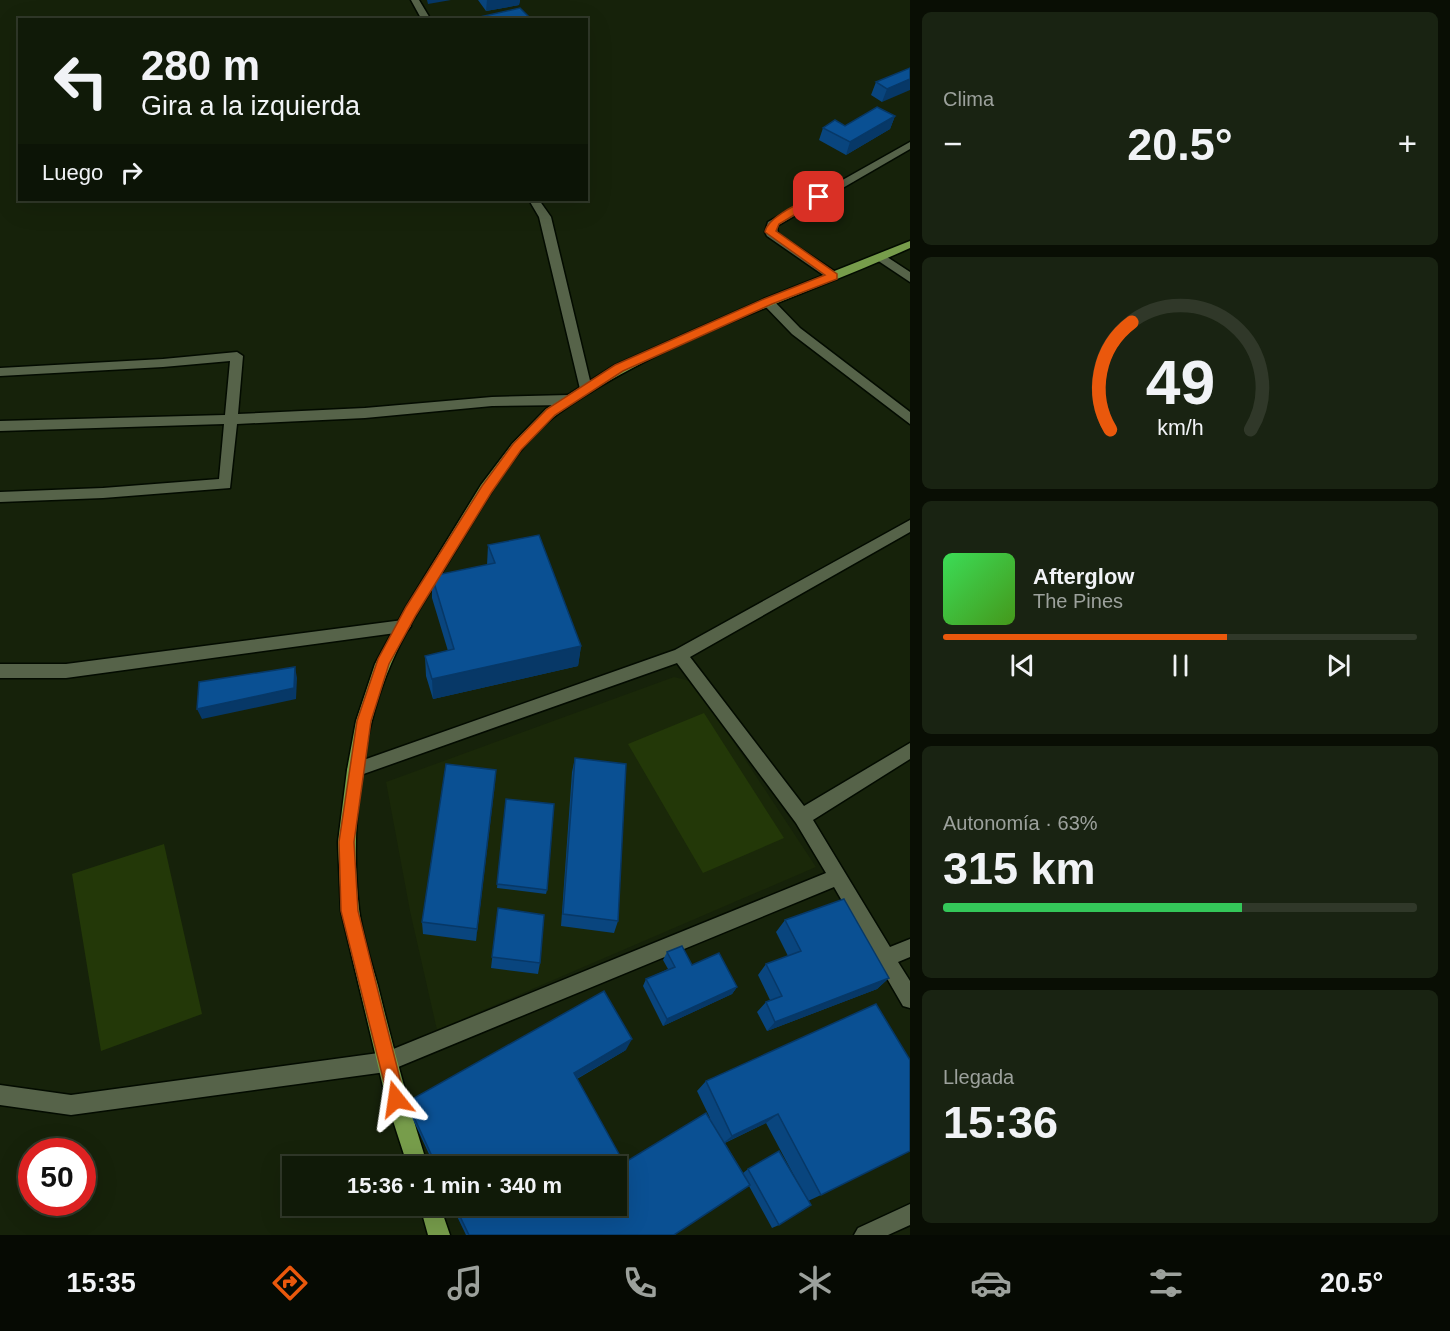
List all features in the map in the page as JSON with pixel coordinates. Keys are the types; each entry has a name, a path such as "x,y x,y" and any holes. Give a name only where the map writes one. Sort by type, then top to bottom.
{"main road":[{"path":"415,1156 386,1062 350,911 347,842 355,770 364,721 383,664 403,626 486,489 517,447 551,412 619,368 768,302 910,244"},
{"path":"433,1216 439,1235"}],"street":[{"path":"415,0 426,18"},
{"path":"833,276 773,236 772,224 910,145"},
{"path":"535,201 545,217 586,389"},
{"path":"881,257 910,278"},
{"path":"768,302 796,331 910,419"},
{"path":"0,372 163,363 237,356 233,420 225,484 102,493 0,497"},
{"path":"0,426 233,420 386,411 497,400 535,398 569,400"},
{"path":"355,770 680,655 910,525"},
{"path":"0,671 66,671 403,626"},
{"path":"680,655 802,817 910,999"},
{"path":"802,817 910,750"},
{"path":"0,1095 71,1104 386,1062 838,877"},
{"path":"886,958 910,948"},
{"path":"865,1235 910,1214"}],"shaded area":[{"path":"674,677 694,682 816,867 437,1030 410,911 386,782"},
{"path":"704,713 784,838 703,873 628,744"},
{"path":"164,844 202,1014 101,1051 72,874"}],"building":[{"path":"520,8 530,18 475,18"},
{"path":"910,68 910,79 887,89 876,82"},
{"path":"877,107 895,116 850,142 823,128 835,120 845,126"},
{"path":"539,535 581,646 432,679 425,656 454,649 432,576 495,563 488,545"},
{"path":"295,667 294,688 197,709 199,682"},
{"path":"575,758 626,764 618,921 563,914"},
{"path":"446,764 496,770 477,929 422,922"},
{"path":"506,799 554,804 547,890 497,884"},
{"path":"844,899 889,978 775,1022 766,1002 782,996 766,964 801,951 785,920"},
{"path":"498,908 544,915 540,963 492,957"},
{"path":"682,946 692,965 719,953 737,987 667,1019 646,979 675,967 667,952"},
{"path":"604,991 632,1039 574,1073 620,1156 432,1156 407,1102"},
{"path":"876,1004 910,1060 910,1151 821,1195 778,1114 732,1136 706,1081"},
{"path":"706,1113 750,1185 674,1235 469,1235 460,1216 627,1216 627,1161"},
{"path":"779,1151 811,1205 779,1225 748,1169"}],"route":[{"path":"396,1099 350,911 347,842 355,770 364,721 383,664 411,611 486,489 517,447 551,412 619,368 833,276 773,236 771,232 772,224 819,197"}]}
